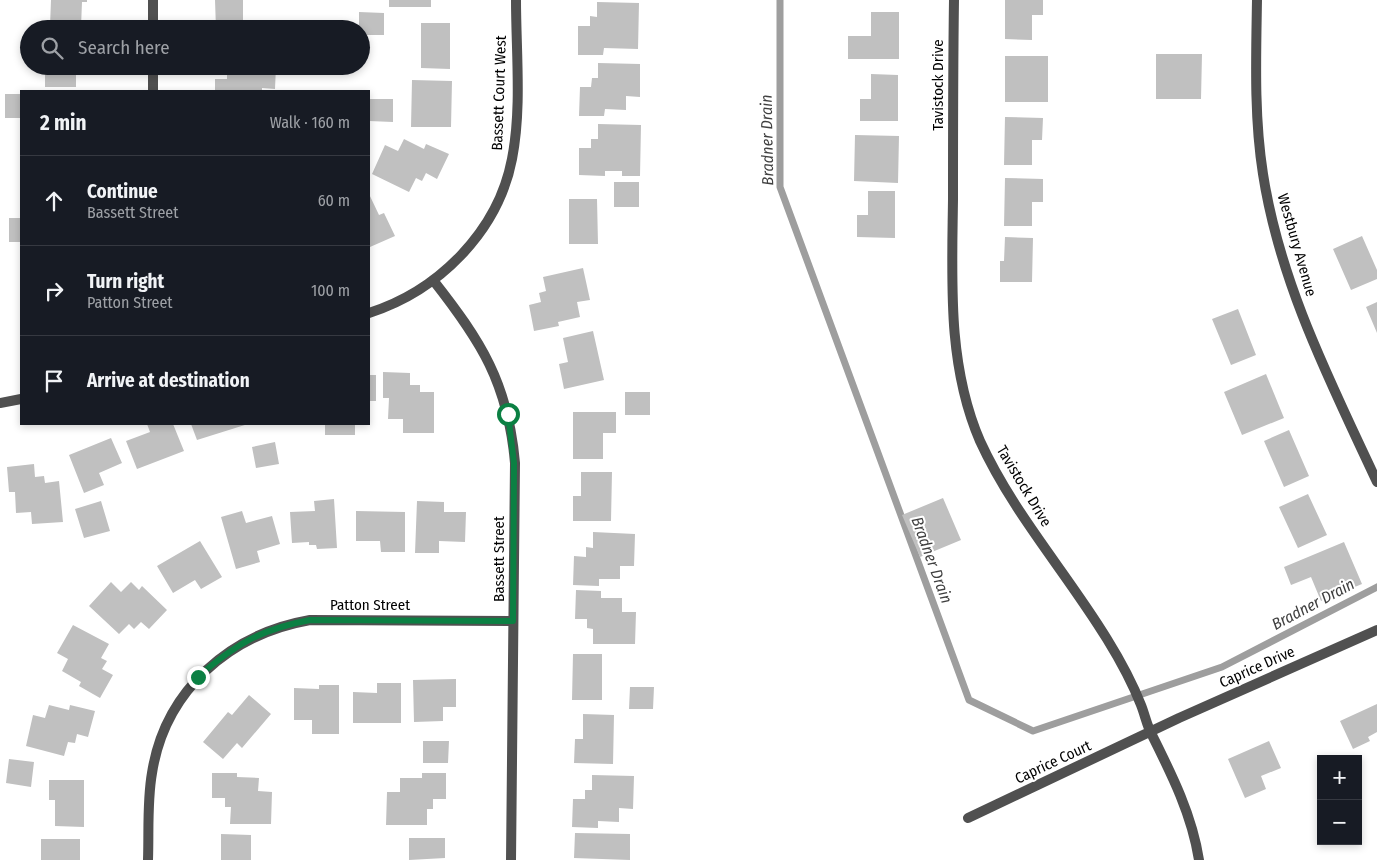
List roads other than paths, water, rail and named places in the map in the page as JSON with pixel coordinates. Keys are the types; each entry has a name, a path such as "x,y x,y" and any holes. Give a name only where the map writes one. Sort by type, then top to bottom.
{"street":[{"path":"153,0 153,20"},
{"name":"Bassett Court West","path":"370,313 390,306 433,280 461,255 484,227 501,194 512,160 516,124 516,0"},
{"name":"Tavistock Drive","path":"954,0 952,300 956,351 964,391 979,438 1000,483 1106,638 1138,698 1150,732 1173,774 1186,810 1199,860"},
{"name":"Westbury Avenue","path":"1256,0 1257,113 1263,174 1272,221 1290,282 1309,335 1377,482"},
{"path":"153,75 153,90"},
{"name":"Bassett Street","path":"433,280 484,350 499,383 508,414 514,463 511,860"},
{"path":"0,402 20,399"},
{"name":"Patton Street","path":"148,860 149,792 157,751 164,731 177,706 198,677 224,654 256,635 289,624 310,620 513,621"},
{"name":"Caprice Drive","path":"1150,732 1377,630"},
{"name":"Caprice Court","path":"968,818 1150,732"}],"waterway":[{"name":"Bradner Drain","path":"780,0 780,187 969,700 1033,731 1222,667 1377,587"}]}
